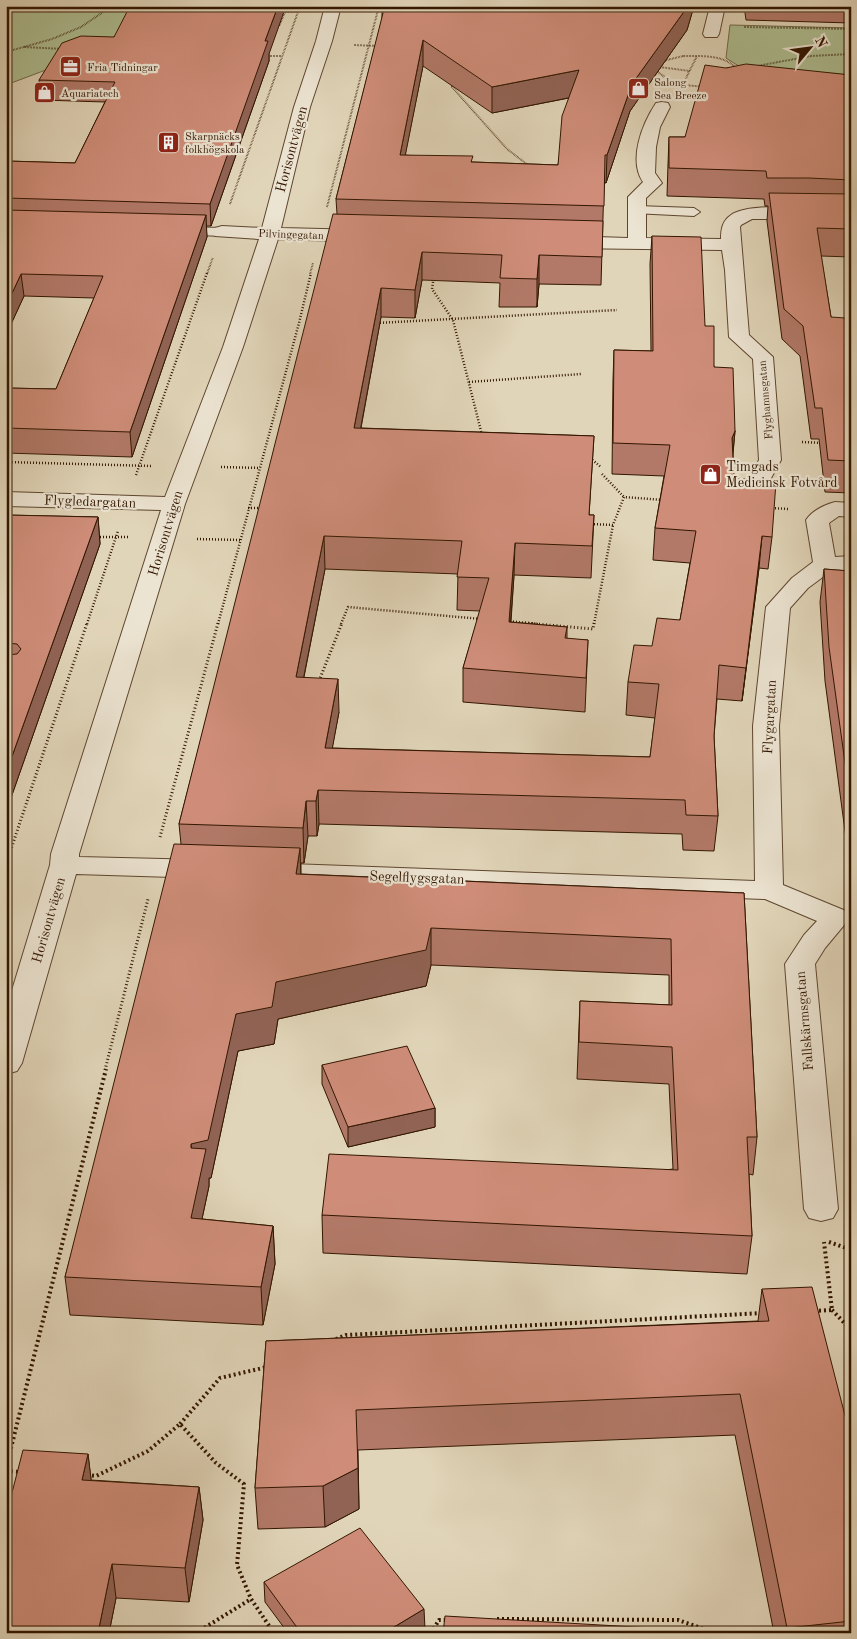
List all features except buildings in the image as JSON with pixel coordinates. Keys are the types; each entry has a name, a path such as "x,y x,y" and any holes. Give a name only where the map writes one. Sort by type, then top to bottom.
{"street":[{"name":"Horisontvägen","path":"6,1063 64,865 65,854 163,538 186,466 233,347 270,234 302,107 323,44 333,6"},
{"path":"713,30 718,6"},
{"path":"637,243 637,196 653,183 646,173 646,147 652,127 662,107"},
{"path":"548,241 731,245 729,228 736,218 750,213 780,212 851,215"},
{"name":"Pilvingegatan","path":"222,232 380,237"},
{"name":"Flyghamnsgatan","path":"731,245 739,337 763,357 770,460 762,475"},
{"name":"Flygledargatan","path":"6,498 174,504"},
{"path":"851,510 836,509 817,520 825,564 851,563"},
{"name":"Flygargatan","path":"769,890 766,726 778,607 800,583 825,564"},
{"name":"Segelflygsgatan","path":"64,865 769,890"},
{"name":"Fallskärmsgatan","path":"769,890 843,918 814,942 800,964 820,1209"}],"lane":[{"path":"637,210 694,212"},
{"name":"Pilvingegatan","path":"168,230 222,232"}],"path":[{"path":"6,52 52,39 81,27 112,6"},
{"path":"6,864 140,465 300,6"},
{"path":"276,12 298,12"},
{"path":"274,19 272,26 279,26 285,12"},
{"path":"713,30 851,29"},
{"path":"323,44 379,46"},
{"path":"24,47 63,49"},
{"path":"757,66 811,56 851,54"},
{"path":"263,56 281,56"},
{"path":"696,56 728,62 735,65 739,69 739,73 731,80 721,83 683,84 664,78 656,70 657,66 671,59 696,56"},
{"path":"683,84 696,56"},
{"path":"657,66 690,71"},
{"path":"458,85 450,86 507,149 529,166"},
{"path":"434,272 432,289 454,320 482,437"},
{"path":"374,323 617,310"},
{"path":"469,382 581,374"},
{"path":"769,441 824,443"},
{"path":"589,458 601,467"},
{"path":"6,462 260,468 155,856 155,868 6,1469 26,1472"},
{"path":"602,474 624,497 672,501"},
{"path":"500,621 593,629 613,524 624,497"},
{"path":"248,508 268,508"},
{"path":"769,508 789,509"},
{"path":"584,523 613,524"},
{"path":"96,536 241,540"},
{"path":"317,687 348,607 490,620"},
{"path":"479,626 481,619"},
{"path":"820,1209 832,1310 851,1330"},
{"path":"824,1241 851,1247"},
{"path":"812,1311 832,1310"},
{"path":"329,1342 346,1335 773,1313"},
{"path":"86,1475 96,1476 148,1451 180,1424 220,1378 271,1366"},
{"path":"180,1424 216,1464 244,1484 237,1565 251,1599 274,1633"},
{"path":"196,1633 251,1599"},
{"path":"488,1619 678,1620 716,1633"},
{"path":"431,1633 439,1620 459,1620"}],"green space":[{"path":"6,6 141,6 131,26 83,56 6,85"},
{"path":"730,25 851,28 851,96 745,70 726,58"}],"place":[{"name":"Fria Tidningar","path":"71,67"},
{"name":"Salong Sea Breeze","path":"638,88"},
{"name":"Aquariatech","path":"45,93"},
{"name":"Skarpnäcks folkhögskola","path":"169,142"},
{"name":"Timgads Medicinsk Fotvård","path":"710,474"}]}
